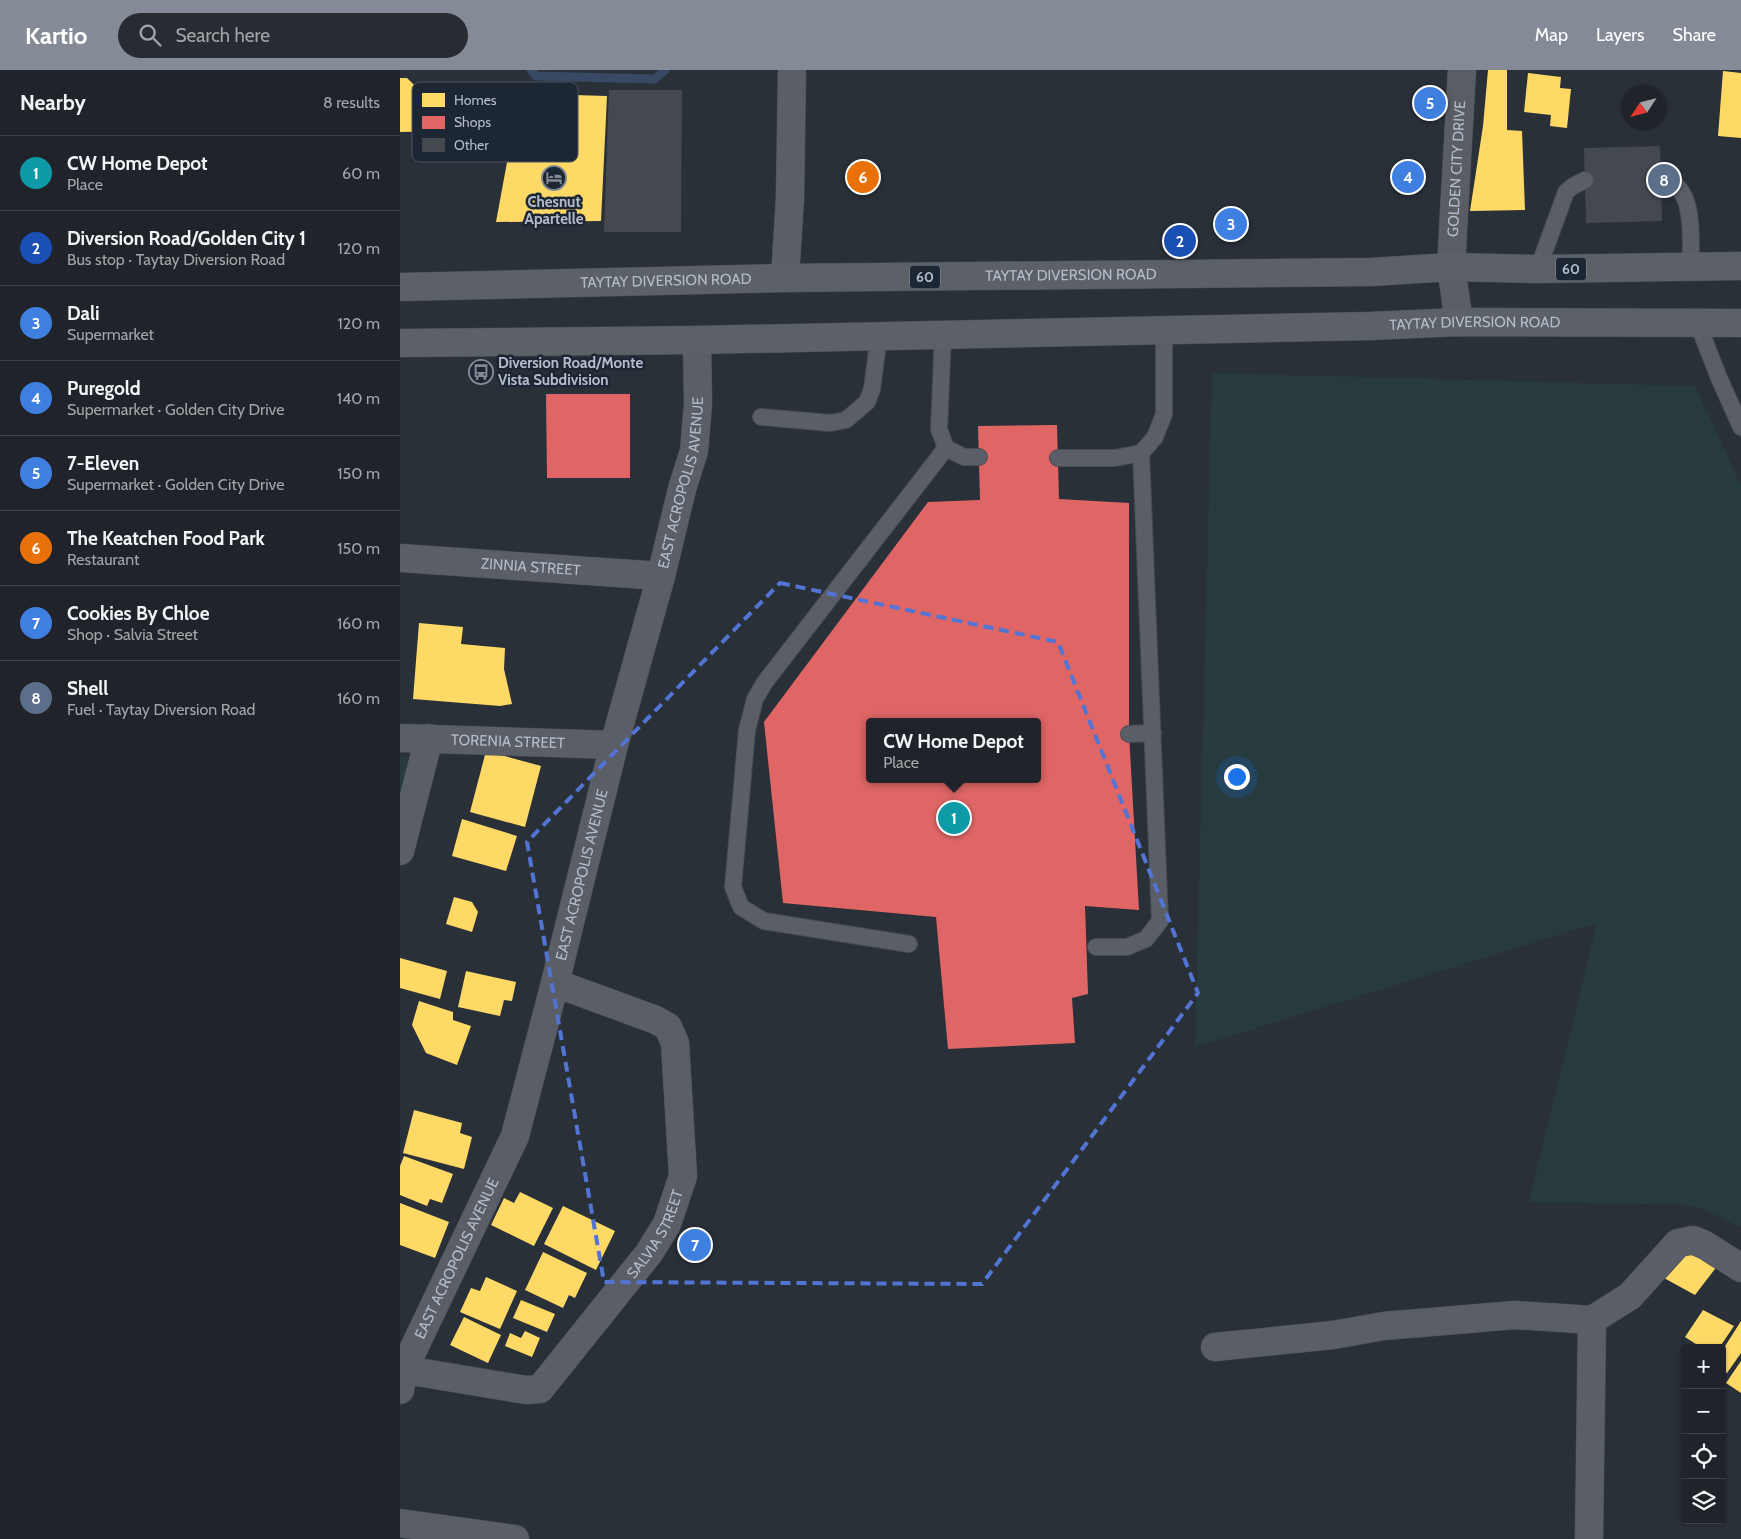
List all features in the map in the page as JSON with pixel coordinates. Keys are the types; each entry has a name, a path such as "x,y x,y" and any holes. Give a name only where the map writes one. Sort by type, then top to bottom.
{"main road":[{"name":"TAYTAY DIVERSION ROAD","path":"400,286 785,278 1371,272 1451,267 1538,269 1741,266"},
{"name":"TAYTAY DIVERSION ROAD","path":"400,343 697,340 1370,326 1459,322 1741,323"}],"street":[{"path":"785,278 790,198 792,70"},
{"name":"GOLDEN CITY DRIVE","path":"1459,322 1451,267 1462,70"},
{"name":"EAST ACROPOLIS AVENUE","path":"401,1376 515,1136 614,745 661,576 682,489 694,451 698,414 697,340"},
{"name":"ZINNIA STREET","path":"400,558 661,576"},
{"name":"TORENIA STREET","path":"400,738 614,745"},
{"path":"400,851 429,738"},
{"name":"SALVIA STREET","path":"401,1376 526,1390 540,1389 649,1253 666,1224 683,1176 675,1043 668,1027 656,1020 555,983"},
{"path":"1215,1348 1333,1335 1384,1326 1515,1315 1592,1320 1630,1296 1678,1243 1693,1240 1705,1245 1741,1268"},
{"path":"1589,1539 1592,1320"},
{"path":"400,1523 515,1539"}],"lane":[{"path":"1661,178 1676,184 1683,193 1688,206 1691,266"},
{"path":"1538,269 1566,192 1585,180"},
{"path":"1698,324 1741,428"},
{"path":"1058,458 1115,458 1141,453 1155,437 1164,414 1164,329"},
{"path":"943,334 939,429 946,448 964,457 979,457"},
{"path":"761,417 830,423 846,420 867,402 872,389 879,336"},
{"path":"909,944 764,921 741,907 733,887 746,730 755,699 771,674 946,448"},
{"path":"1096,947 1127,947 1146,939 1160,921 1141,453"},
{"path":"1129,734 1152,733"}],"highlighted area":[{"path":"780,583 1058,642 1198,993 982,1284 604,1282 527,842"}],"green space":[{"path":"1212,373 1695,386 1741,485 1741,1227 1693,1205 1529,1202 1597,923 1195,1047"},
{"path":"400,757 415,758 400,814"}],"building: Homes":[{"path":"1488,70 1507,70 1507,130 1522,131 1525,210 1470,211 1483,126"},
{"path":"1723,71 1741,73 1741,138 1718,136"},
{"path":"1528,73 1561,77 1560,88 1571,89 1567,128 1550,126 1551,115 1524,112"},
{"path":"400,78 407,78 412,83 412,132 400,132"},
{"name":"Chesnut Apartelle","path":"578,95 607,96 601,221 496,222 507,162 578,162"},
{"path":"419,623 463,627 461,644 505,648 504,669 512,704 500,706 413,699"},
{"path":"486,751 541,766 525,827 470,812"},
{"path":"462,819 517,836 506,871 452,856"},
{"path":"454,897 472,902 478,912 472,932 446,924"},
{"path":"400,958 447,971 440,999 400,988"},
{"path":"466,971 516,982 512,1001 504,1000 500,1016 458,1007"},
{"path":"419,1001 453,1012 453,1020 471,1026 457,1065 426,1053 412,1025"},
{"path":"414,1110 462,1123 460,1133 472,1137 464,1169 403,1153"},
{"path":"404,1156 453,1174 442,1203 430,1199 427,1206 400,1195 400,1166"},
{"path":"520,1192 553,1208 534,1246 491,1225 504,1198 514,1203"},
{"path":"400,1203 449,1222 435,1258 400,1245"},
{"path":"563,1206 615,1231 596,1270 544,1244"},
{"path":"1684,1246 1718,1265 1695,1295 1664,1278"},
{"path":"543,1252 587,1273 575,1298 569,1295 563,1308 525,1290"},
{"path":"486,1277 517,1291 500,1329 460,1312 471,1288 480,1291"},
{"path":"521,1300 555,1314 547,1332 513,1318"},
{"path":"1703,1310 1734,1326 1722,1344 1696,1344 1685,1337"},
{"path":"464,1317 501,1335 488,1363 450,1345"},
{"path":"1741,1321 1741,1353 1727,1373 1726,1372 1726,1345"},
{"path":"525,1331 540,1338 532,1357 505,1346 510,1333 521,1338"},
{"path":"1741,1361 1741,1393 1726,1383"}],"building: Shops":[{"path":"546,394 630,394 630,478 547,478"},
{"path":"1057,425 1059,499 1129,503 1129,734 1139,910 1085,906 1088,994 1072,998 1075,1043 948,1049 936,917 783,903 764,722 928,502 980,500 978,426"}],"building: Other":[{"path":"609,90 682,90 681,232 604,232"},
{"path":"1660,146 1662,221 1586,223 1584,148"}],"waterway":[{"path":"531,70 536,76 655,79 665,70"}],"place":[{"name":"7-Eleven","path":"1430,103"},
{"name":"The Keatchen Food Park","path":"863,177"},
{"name":"Puregold","path":"1408,177"},
{"name":"Chesnut Apartelle","path":"554,178"},
{"name":"Shell","path":"1664,180"},
{"name":"Dali","path":"1231,224"},
{"name":"Diversion Road/Golden City 1","path":"1180,241"},
{"name":"Diversion Road/Monte Vista Subdivision","path":"481,372"},
{"name":"CW Home Depot","path":"954,818"},
{"name":"Cookies By Chloe","path":"695,1245"}]}
